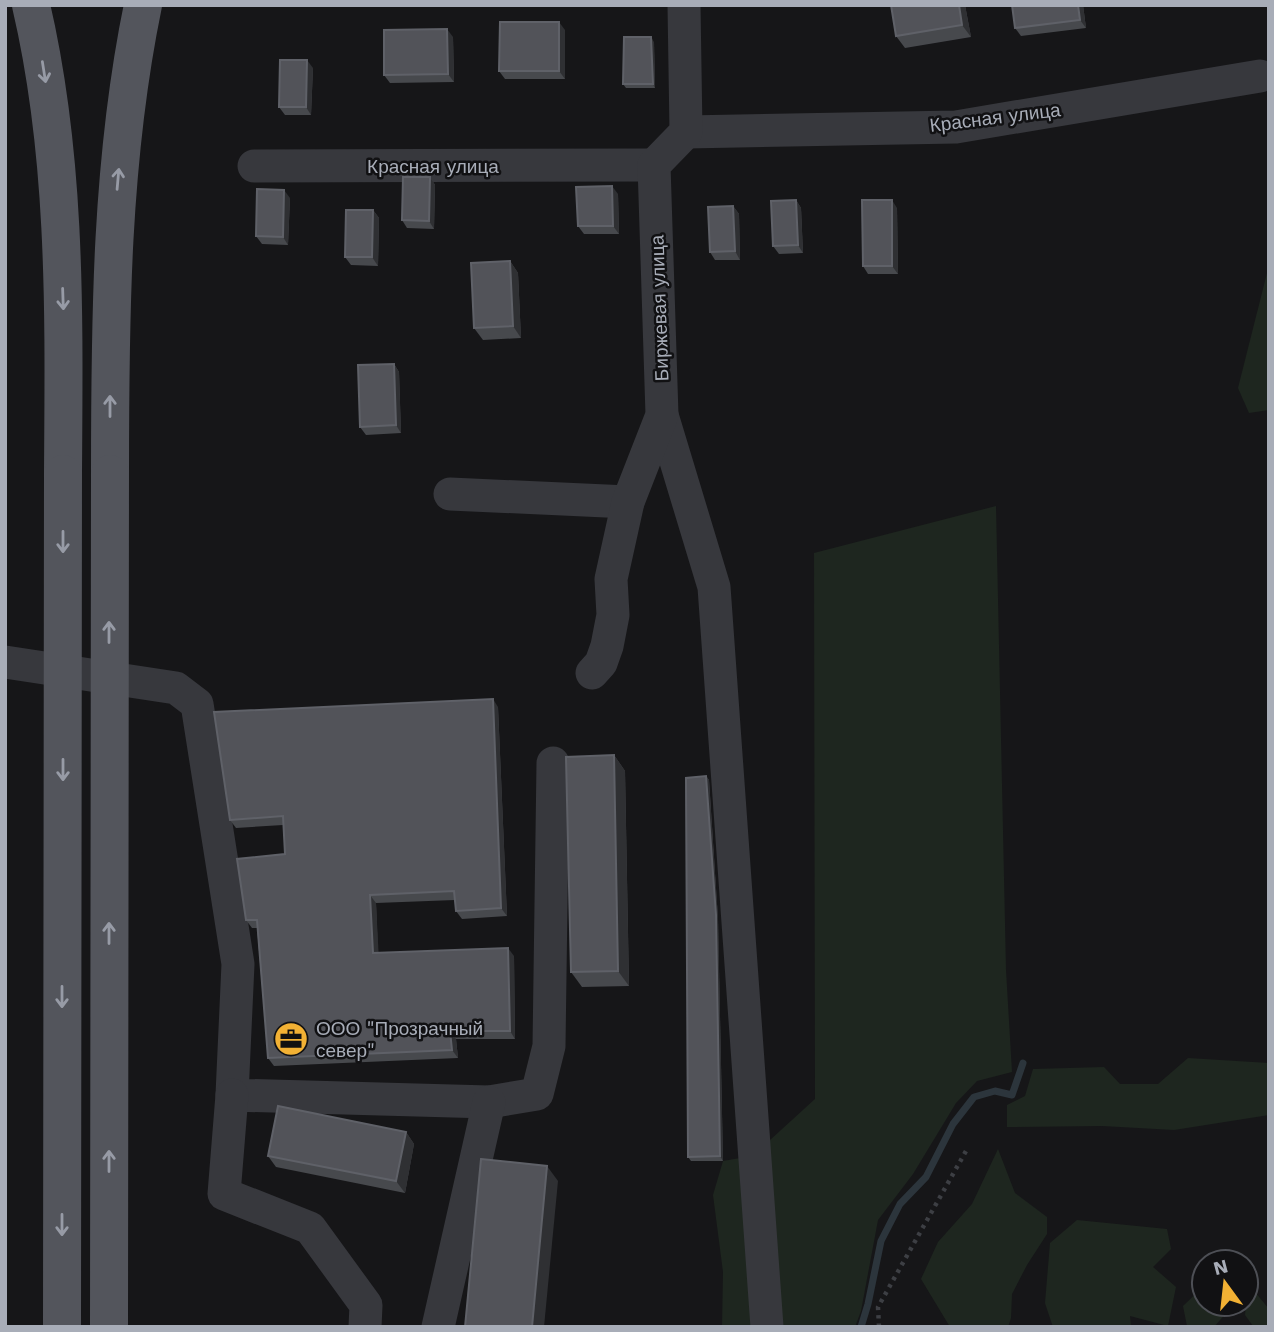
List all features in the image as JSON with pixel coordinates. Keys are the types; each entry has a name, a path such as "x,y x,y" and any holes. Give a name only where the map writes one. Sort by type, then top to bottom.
{"main road":[{"path":"32,5 54,133 61,221 64,316 62,1327"},
{"path":"108,1327 110,318 122,129 143,5"}],"street":[{"path":"654,165 686,131 684,5"},
{"name":"Красная улица","path":"686,131 956,127 1260,76"},
{"name":"Красная улица","path":"254,166 654,165"},
{"name":"Биржевая улица","path":"592,673 601,663 607,646 612,615 611,579 628,502 662,415 654,165"},
{"path":"662,415 714,587 767,1327"},
{"path":"450,494 628,502"},
{"path":"5,662 176,688 197,704 238,964 224,1194 310,1228 366,1305 365,1327"},
{"path":"232,1095 489,1102 537,1094 549,1046 553,763"},
{"path":"438,1327 489,1102"}],"path":[{"path":"878,1327 878,1307 966,1151"}],"shaded area":[{"path":"1269,265 1269,410 1249,413 1238,388"},
{"path":"996,506 1006,970 1012,1072 977,1081 956,1103 913,1174 878,1220 861,1311 855,1327 780,1327 769,1141 815,1099 814,553"},
{"path":"1188,1058 1269,1063 1269,1115 1174,1130 1102,1126 1007,1127 1007,1105 1025,1096 1033,1069 1104,1067 1120,1084 1158,1084"},
{"path":"998,1149 1015,1193 1047,1217 1047,1234 1012,1294 1008,1327 950,1327 921,1279 938,1242 972,1204"},
{"path":"740,1158 755,1327 722,1327 723,1272 713,1195 723,1161"},
{"path":"1077,1220 1167,1229 1171,1249 1153,1267 1176,1287 1168,1326 1130,1316 1131,1327 1053,1327 1045,1303 1050,1243"},
{"path":"1260,1298 1269,1309 1269,1327 1253,1326 1247,1318 1260,1318"},
{"path":"1190,1299 1190,1318 1222,1318 1214,1327 1187,1326 1183,1306"}],"building":[{"path":"891,5 959,5 962,25 896,36"},
{"path":"1012,5 1078,5 1080,20 1015,28"},
{"path":"500,22 559,22 559,71 499,71"},
{"path":"447,29 448,74 384,75 384,30"},
{"path":"624,37 651,37 653,84 623,84"},
{"path":"280,60 307,60 306,107 279,107"},
{"path":"403,177 430,177 429,221 402,220"},
{"path":"612,186 613,226 578,226 576,187"},
{"path":"257,189 284,190 283,237 256,236"},
{"path":"796,200 798,245 773,246 771,201"},
{"path":"862,200 892,200 892,266 863,266"},
{"path":"733,206 735,251 710,252 708,207"},
{"path":"346,210 373,210 372,257 345,257"},
{"path":"510,261 513,326 474,328 471,263"},
{"path":"394,364 396,425 360,427 358,365"},
{"path":"493,699 501,908 456,911 454,891 370,895 373,953 508,948 510,1031 450,1031 452,1050 268,1058 257,920 246,920 237,859 285,854 283,816 230,820 214,712"},
{"path":"614,755 618,971 571,972 566,757"},
{"path":"706,776 716,915 720,1156 688,1157 686,778"},
{"path":"278,1106 406,1132 396,1181 268,1156"},
{"path":"481,1159 547,1166 532,1327 465,1327"}],"waterway":[{"path":"861,1327 881,1241 900,1204 926,1177 953,1124 974,1097 995,1091 1012,1095 1023,1063"}],"place":[{"name":"ООО \"Прозрачный север\"","path":"291,1039"}]}
